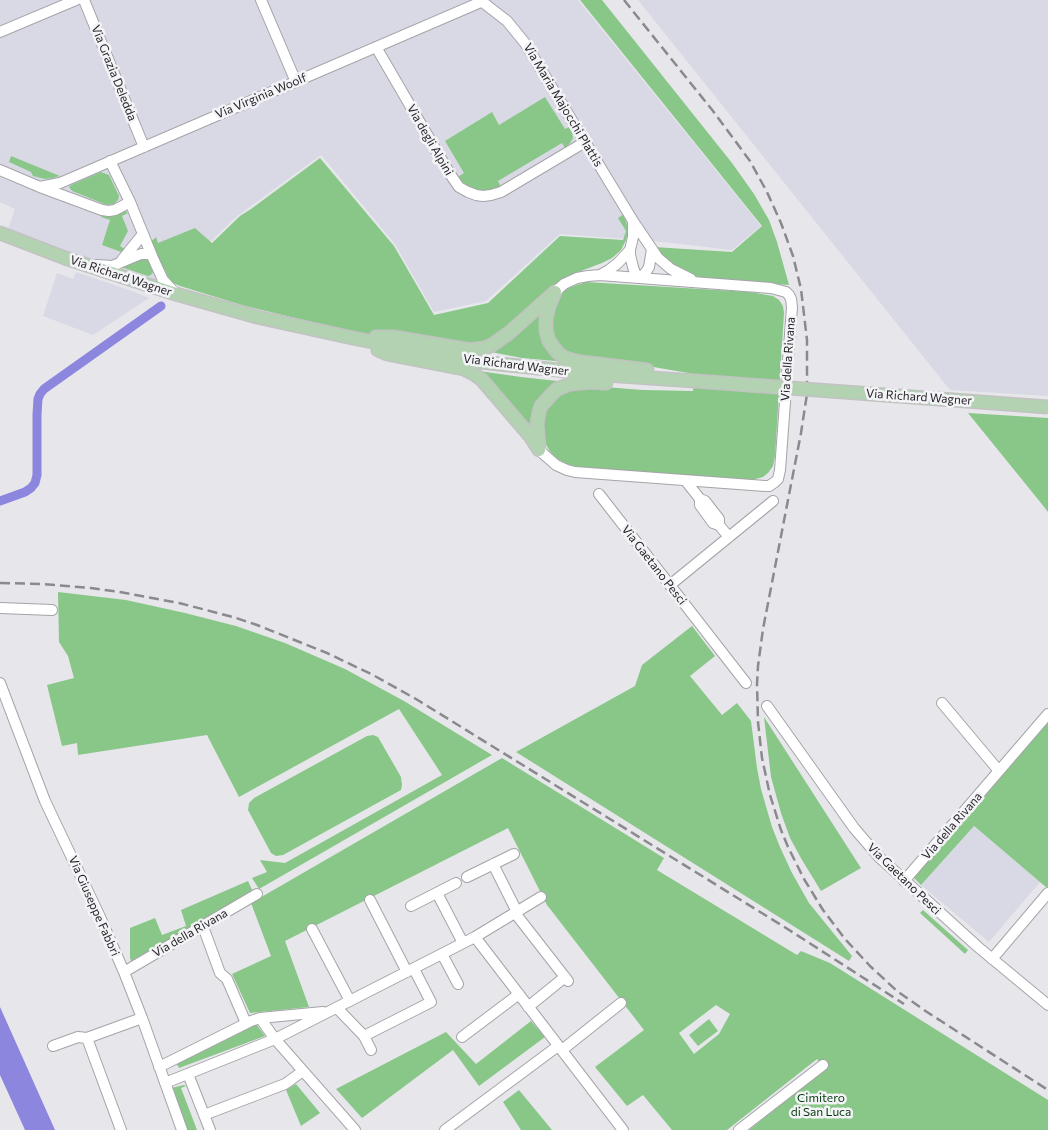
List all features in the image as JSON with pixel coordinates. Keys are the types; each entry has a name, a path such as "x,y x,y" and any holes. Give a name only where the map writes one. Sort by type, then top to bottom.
{"main road":[{"name":"Via Richard Wagner","path":"0,233 65,258 176,294 257,317 417,351 489,363 607,375 1048,407"},
{"path":"348,337 393,337 470,350 485,348 492,346 509,333 555,292"},
{"path":"555,292 549,306 546,331 552,347 563,357 581,362 664,372 695,381"},
{"path":"348,337 387,354 464,370 474,374 482,380 530,436 539,450"},
{"path":"539,450 537,424 541,406 550,395 565,385 592,382 671,386 695,381"}],"street":[{"path":"0,32 76,0"},
{"name":"Via Grazia Deledda","path":"84,0 144,147"},
{"path":"261,0 296,82"},
{"name":"Via Virginia Woolf","path":"40,187 60,183 480,1"},
{"name":"Via Maria Majocchi Plattis","path":"480,1 500,15 520,36 633,221 658,258 670,269 686,277 704,282"},
{"name":"Via degli Alpini","path":"376,47 450,174 459,187 468,192 483,196 501,192 585,142"},
{"path":"110,161 130,202 163,280 176,294"},
{"path":"0,170 102,210 115,210 130,202"},
{"path":"633,221 630,255 632,267 640,278 649,267 652,249"},
{"path":"121,262 144,236"},
{"path":"555,292 564,284 577,278 600,275 610,270 630,250"},
{"path":"65,258 90,264 112,266 141,254 152,256"},
{"name":"Via della Rivana","path":"539,450 556,466 570,471 765,486 769,486 778,478 792,307 790,295 786,292 770,288 600,275"},
{"path":"686,480 700,499 700,505 713,523 719,525 729,537"},
{"name":"Via Gaetano Pesci","path":"599,494 746,683"},
{"path":"670,585 774,501"},
{"path":"0,608 52,610"},
{"name":"Via Giuseppe Fabbri","path":"0,684 43,795 124,972 182,1130"},
{"path":"942,703 999,771"},
{"name":"Via Gaetano Pesci","path":"767,706 854,828 879,857 992,959 1048,1006"},
{"name":"Via della Rivana","path":"904,881 1048,714"},
{"path":"467,877 514,854"},
{"path":"493,864 516,913 567,979 528,1007"},
{"path":"411,906 456,883"},
{"path":"992,959 1048,892"},
{"path":"436,893 463,944"},
{"name":"Via della Rivana","path":"124,972 257,894"},
{"path":"165,1083 275,1039 463,944 541,897"},
{"path":"364,1036 431,1002 410,970 370,900"},
{"path":"312,929 350,1001"},
{"path":"205,932 220,973 227,979 246,1022"},
{"path":"475,937 624,1130"},
{"path":"442,954 458,984"},
{"path":"462,1037 519,994"},
{"path":"444,1130 622,1003"},
{"path":"159,1066 246,1022 260,1018 333,1010 364,1036 372,1050"},
{"path":"53,1046 78,1037 87,1038 142,1018"},
{"path":"260,1018 275,1039 355,1130"},
{"path":"87,1038 121,1130"},
{"path":"739,1130 823,1065"},
{"path":"204,1116 285,1084 303,1071"},
{"path":"188,1074 210,1130"}],"shaded area":[{"path":"0,0 578,0 761,226 732,250 654,241 560,234 486,301 434,312 395,244 321,155 236,217 209,243 158,243 155,237 148,241 171,284 135,274 8,229 15,209 0,202"},
{"path":"638,0 1048,0 1048,396 950,390"},
{"path":"76,272 149,298 93,335 43,316 57,273 73,279"},
{"path":"973,826 1040,882 989,942 921,885"},
{"path":"0,1007 55,1130 25,1130 0,1075"}],"green space":[{"path":"580,0 602,0 732,163 754,194 769,220 789,285 693,276 675,268 654,247 732,252 762,226"},
{"path":"545,97 565,129 571,126 573,138 570,143 565,148 562,143 498,181 501,187 496,189 489,191 476,190 462,182 458,177 464,173 445,141 492,112 499,125"},
{"path":"11,156 60,176 45,179 33,176 31,172 9,162"},
{"path":"320,158 394,246 434,315 488,303 560,236 623,240 626,231 618,218 624,214 628,231 626,240 621,250 612,258 573,274 560,282 488,343 474,346 393,334 366,334 345,330 245,306 171,282 151,241 156,237 158,243 195,228 212,243 240,216"},
{"path":"101,172 109,175 119,196 114,204 107,205 72,191 69,187 71,185"},
{"path":"124,210 128,213 122,216 128,231 120,246 125,249 124,253 102,245 110,220 101,217 102,214"},
{"path":"147,257 153,272 151,275 148,276 121,267 129,260"},
{"path":"586,282 750,292 773,296 779,300 783,306 784,313 775,456 773,466 768,473 763,477 752,480 580,468 556,458 544,440 543,427 547,409 561,391 592,386 693,391 694,374 642,365 576,358 562,349 552,334 553,310 558,298 564,291"},
{"path":"545,306 543,317 566,362 522,358 491,352"},
{"path":"479,371 566,382 560,383 533,431"},
{"path":"968,413 1048,418 1048,512 1041,503"},
{"path":"58,592 126,600 185,613 236,626 285,643 345,669 404,701 492,755 259,889 252,878 267,872 260,860 285,863 442,775 399,709 239,797 207,735 78,755 77,743 62,746 47,685 74,678 68,656 59,642"},
{"path":"692,626 715,656 690,676 722,715 737,703 751,721 761,789 780,847 809,903 852,956 849,961 516,752 635,686 642,665"},
{"path":"764,717 861,868 821,891 790,838 781,813 771,777"},
{"path":"1048,722 1047,888 974,826 921,885 912,876"},
{"path":"373,735 378,737 401,777 401,790 283,855 276,856 271,853 248,810 249,803 254,798 367,736"},
{"name":"Cimitero di San Luca","path":"502,758 664,858 657,870 797,955 801,951 830,963 1048,1100 1048,1130 749,1130 824,1070 817,1059 727,1130 672,1130 643,1095 627,1106 595,1067 644,1030 547,905 508,828 285,941 309,1007 250,1013 232,974 271,956 251,903","holes":["716,1005 730,1014 719,1034 694,1054 679,1033"]},
{"path":"248,881 253,892 135,962 131,962 130,928 155,918 162,935 186,926 181,910"},
{"path":"923,910 968,950 965,954 920,913"},
{"path":"709,1019 718,1031 698,1046 689,1035"},
{"path":"531,1021 545,1037 479,1086 453,1050 362,1118 336,1089 446,1032 476,1064"},
{"path":"256,1024 265,1036 179,1068 176,1063"},
{"path":"296,1084 320,1113 301,1126 286,1090"},
{"path":"186,1086 181,1088 197,1130 186,1130 171,1088"},
{"path":"519,1090 552,1130 521,1130 503,1102"}],"waterway":[{"path":"0,501 25,492 35,483 37,475 38,399 44,389 161,306"}],"railway":[{"path":"624,0 713,111 750,161 781,223 793,256 801,289 807,340 807,394 763,629 757,684 758,722 762,758 770,795 781,830 804,879 823,910 845,939 870,966 897,991 927,1012 1048,1090"},
{"path":"0,583 91,588 179,603 257,625 327,653 373,675 416,699 786,928 904,1004"}]}
